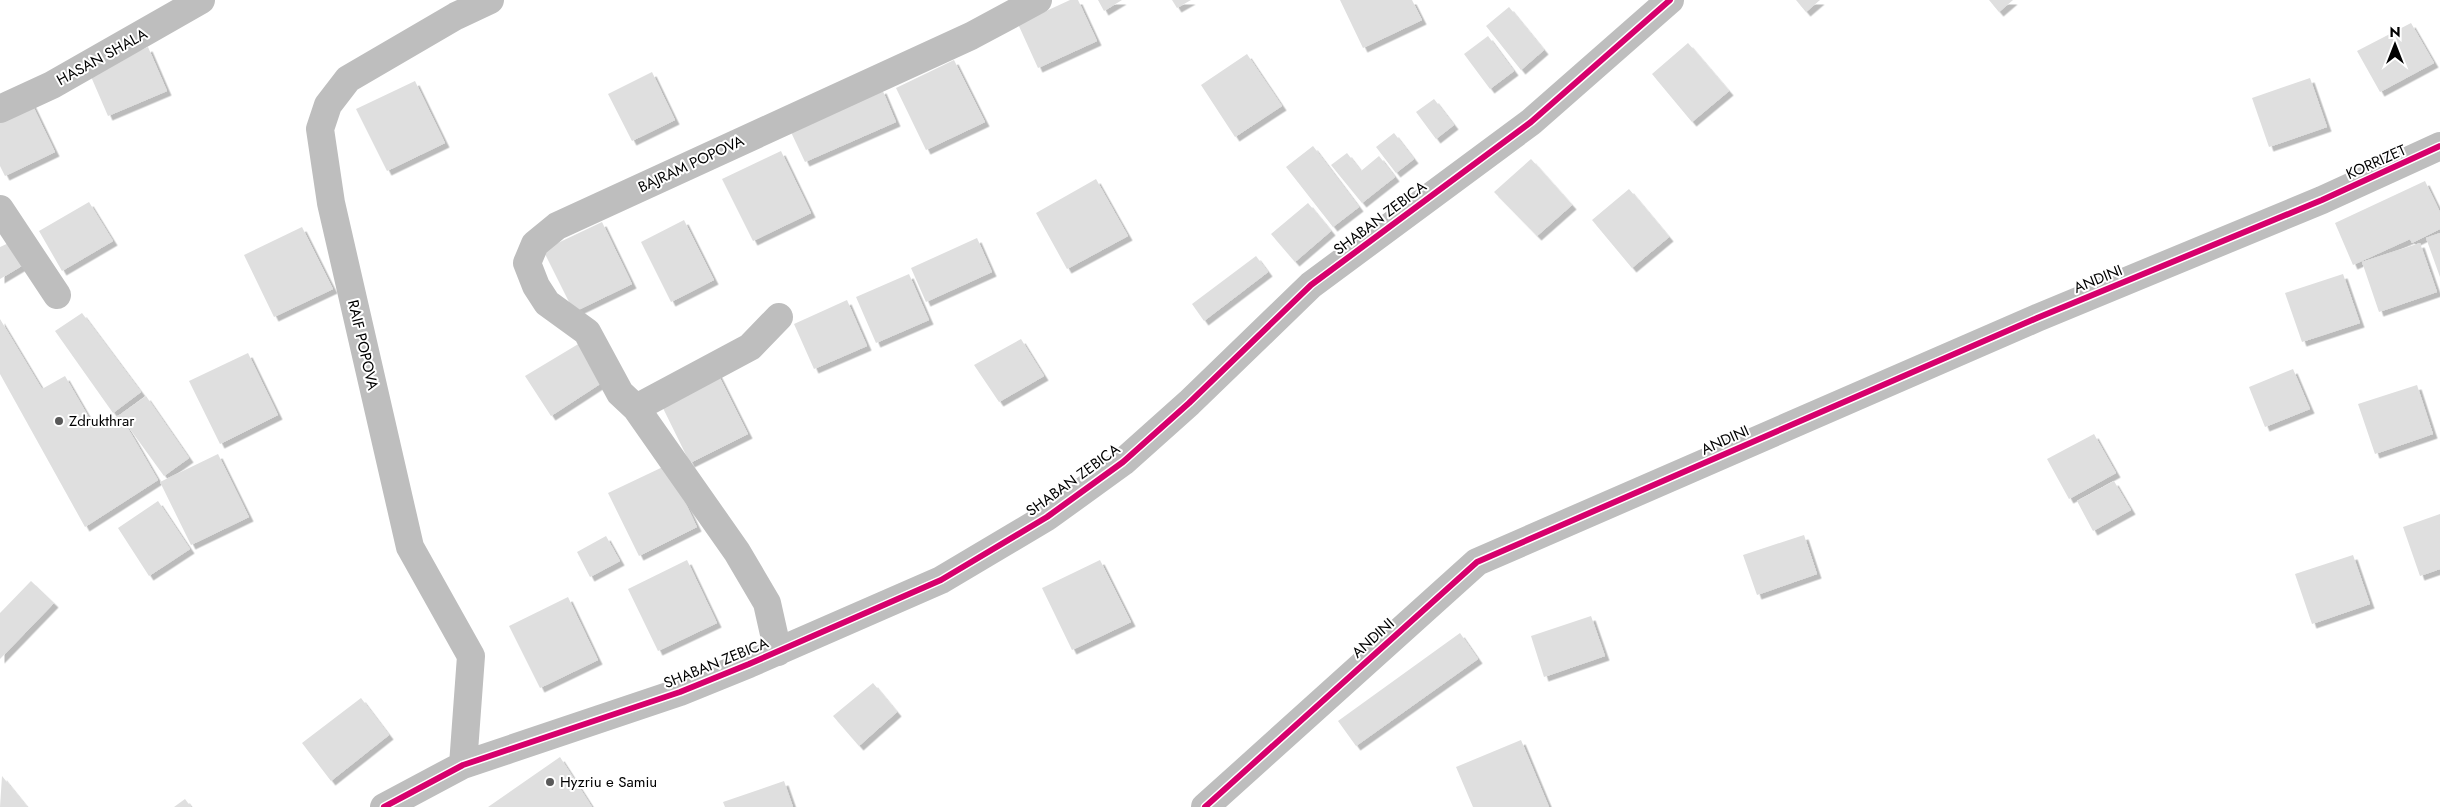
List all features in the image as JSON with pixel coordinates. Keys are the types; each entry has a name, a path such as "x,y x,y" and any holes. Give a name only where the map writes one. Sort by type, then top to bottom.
{"street":[{"name":"HASAN SHALA","path":"0,109 52,85 201,0"},
{"name":"RAIF POPOVA","path":"463,765 470,656 410,547 331,203 320,129 328,105 348,79 456,16 490,0"},
{"name":"BAJRAM POPOVA","path":"778,652 767,603 737,552 636,408 620,393 587,332 546,303 536,286 527,263 534,244 557,226 971,36 1038,0"},
{"name":"SHABAN ZEBICA","path":"384,807 463,765 680,692 778,652 941,580 1047,517 1115,467 1189,403 1311,285 1531,122 1670,0"},
{"name":"KORRIZET","path":"2322,200 2440,146"},
{"name":"ANDINI","path":"1205,807 1477,562 2036,318 2322,200"},
{"path":"0,209 57,295"},
{"path":"636,408 750,347 779,317"}],"building":[{"path":"1070,0 1078,0 1097,41 1038,68 1018,24"},
{"path":"1098,0 1122,0 1104,11"},
{"path":"1172,0 1191,0 1177,8"},
{"path":"1340,0 1412,0 1422,20 1363,48"},
{"path":"1796,0 1820,0 1806,12"},
{"path":"1989,0 2013,0 1999,12"},
{"path":"1509,7 1544,50 1521,70 1486,26"},
{"path":"2411,23 2434,63 2380,92 2357,51"},
{"path":"1488,36 1514,71 1490,89 1464,54"},
{"path":"1688,43 1729,91 1692,122 1652,74"},
{"path":"148,47 167,91 108,116 89,72"},
{"path":"1247,54 1282,106 1235,137 1201,85"},
{"path":"954,60 985,122 926,150 896,88"},
{"path":"652,72 675,120 632,141 608,94"},
{"path":"2310,78 2327,127 2269,147 2252,98"},
{"path":"415,81 445,143 387,171 356,109"},
{"path":"882,89 896,122 805,162 790,130"},
{"path":"1434,99 1454,125 1436,139 1416,112"},
{"path":"31,102 55,152 5,176 0,166 0,117"},
{"path":"1394,133 1414,159 1396,173 1376,147"},
{"path":"1313,146 1359,207 1333,227 1286,167"},
{"path":"781,151 811,213 753,241 722,179"},
{"path":"1347,153 1361,171 1379,156 1395,177 1362,203 1331,165"},
{"path":"1531,159 1572,205 1537,236 1494,192"},
{"path":"1096,179 1128,236 1067,269 1036,213"},
{"path":"2425,181 2440,212 2440,229 2412,243 2410,239 2353,265 2335,223"},
{"path":"1629,189 1669,237 1632,268 1592,220"},
{"path":"89,202 113,241 62,271 39,231"},
{"path":"1308,203 1331,231 1295,262 1271,234"},
{"path":"684,220 714,280 671,302 641,242"},
{"path":"602,222 632,284 574,312 543,250"},
{"path":"302,227 333,289 274,317 244,255"},
{"path":"2440,233 2440,277 2426,238"},
{"path":"977,238 992,272 926,302 911,268"},
{"path":"13,241 25,264 0,279 0,247"},
{"path":"2420,243 2437,292 2379,312 2362,262"},
{"path":"1256,256 1268,272 1204,321 1192,304"},
{"path":"909,274 929,320 876,343 856,297"},
{"path":"2343,274 2360,323 2302,342 2285,293"},
{"path":"847,300 867,346 814,369 794,324"},
{"path":"82,313 141,392 113,413 55,331"},
{"name":"Zdrukthrar","path":"0,319 42,389 65,376 95,428 121,414 146,396 189,458 164,476 122,418 158,480 85,527 0,374"},
{"path":"1021,339 1044,376 999,402 974,365"},
{"path":"580,343 600,384 551,416 525,376"},
{"path":"248,353 278,415 220,444 189,381"},
{"path":"2293,369 2310,409 2265,427 2249,387"},
{"path":"717,372 748,434 690,463 659,400"},
{"path":"2417,385 2433,434 2375,454 2358,404"},
{"path":"2094,434 2116,473 2069,499 2047,459"},
{"path":"218,454 249,517 191,545 160,482"},
{"path":"667,465 697,527 639,556 608,493"},
{"path":"2114,481 2131,510 2093,531 2077,501"},
{"path":"158,501 190,549 149,576 118,528"},
{"path":"2440,514 2440,569 2420,576 2403,527"},
{"path":"1804,535 1817,574 1757,595 1743,555"},
{"path":"606,536 620,561 590,577 577,552"},
{"path":"2353,555 2370,604 2312,624 2295,574"},
{"path":"687,560 717,623 658,651 628,589"},
{"path":"1100,560 1131,622 1072,650 1042,588"},
{"path":"31,581 54,603 0,659 0,613"},
{"path":"568,597 598,660 540,688 509,626"},
{"path":"1591,616 1605,656 1544,677 1531,636"},
{"path":"1460,633 1478,659 1356,746 1338,721"},
{"path":"873,683 897,712 859,746 833,716"},
{"path":"361,698 389,735 331,781 302,743"},
{"path":"1521,740 1549,807 1473,807 1456,767"},
{"name":"Hyzriu e Samiu","path":"560,757 592,807 488,807"},
{"path":"2,776 27,807 0,807"},
{"path":"784,781 793,807 725,807 723,802"},
{"path":"185,799 191,807 174,807"}],"cycle path":[{"path":"384,807 463,765 680,692 749,664 941,580 1047,517 1123,462 1189,403 1311,285 1531,122 1670,0"},
{"path":"1205,807 1477,562 2037,318 2322,200 2440,146"}],"place":[{"name":"Zdrukthrar","path":"59,421"},
{"name":"Hyzriu e Samiu","path":"550,782"}]}
